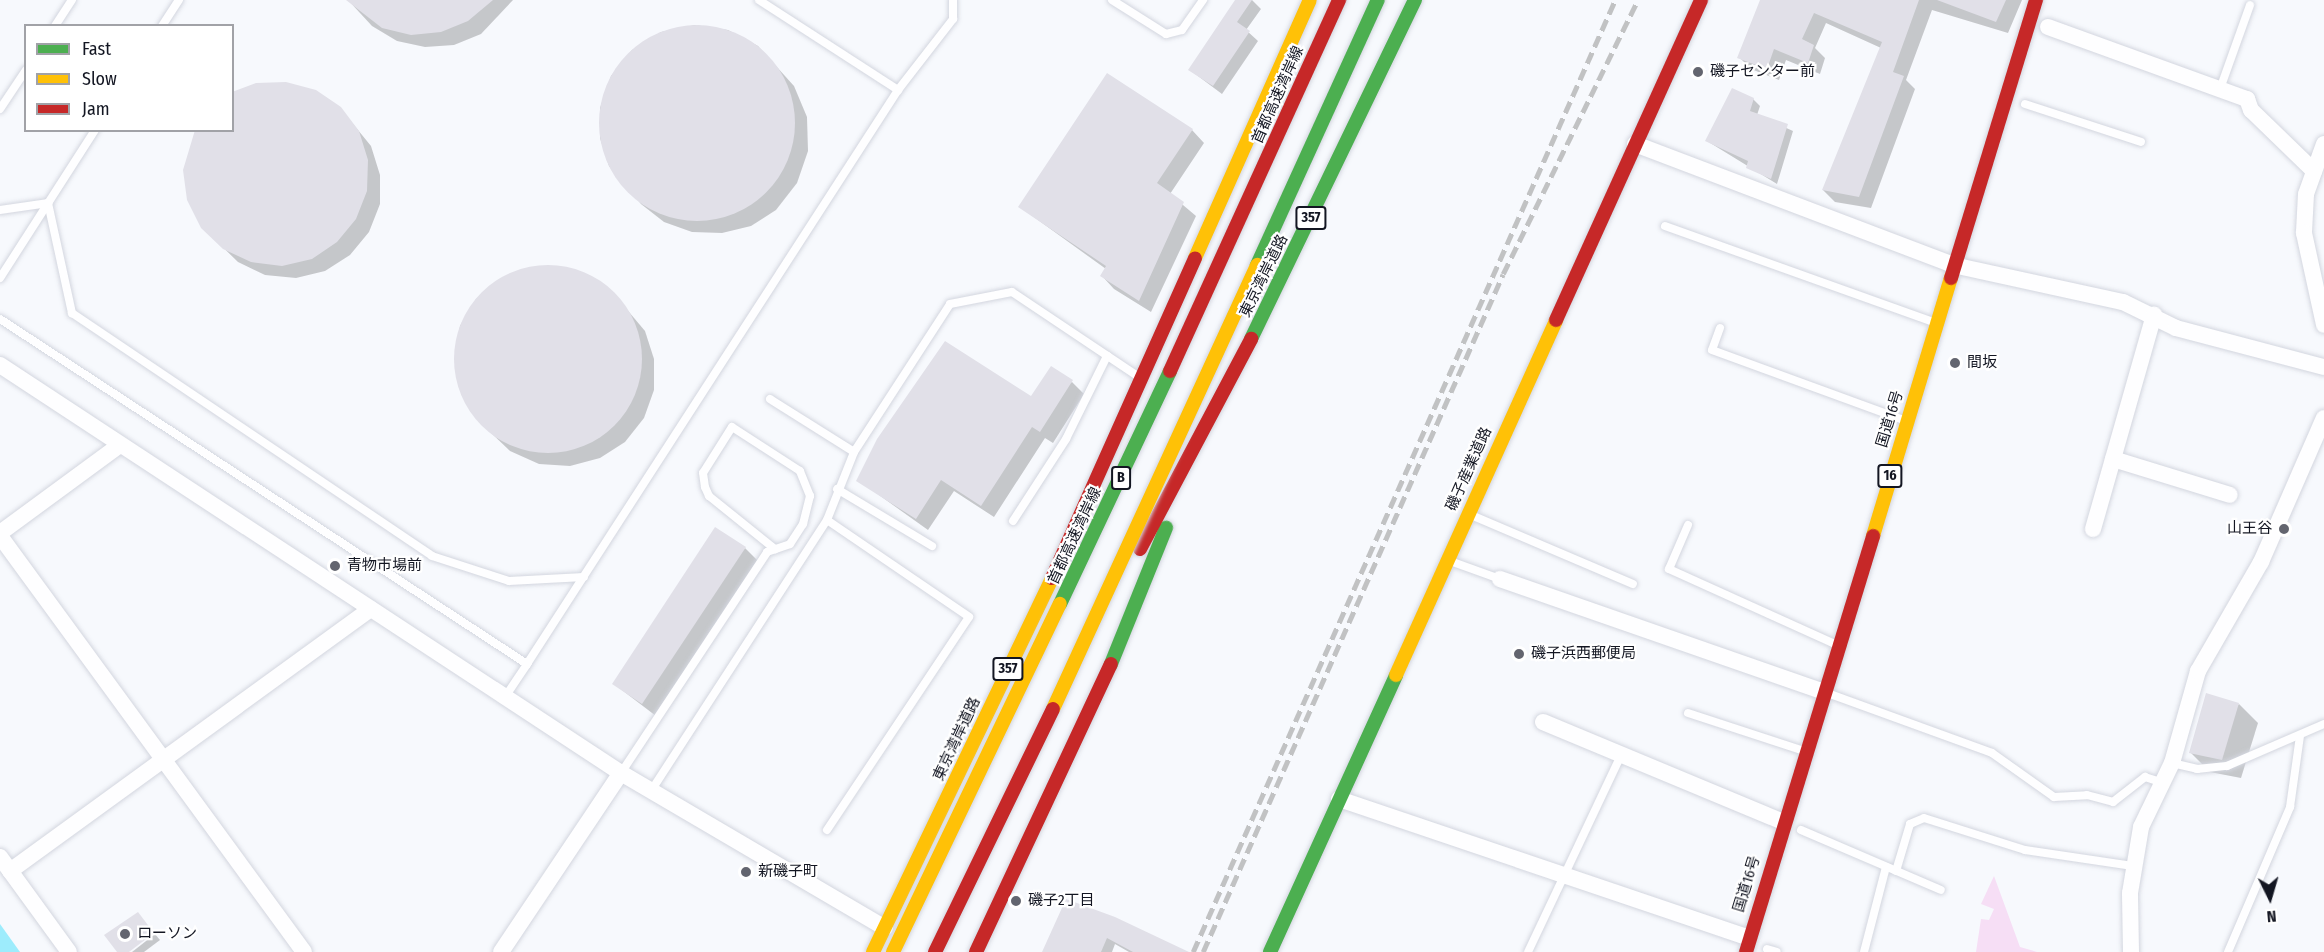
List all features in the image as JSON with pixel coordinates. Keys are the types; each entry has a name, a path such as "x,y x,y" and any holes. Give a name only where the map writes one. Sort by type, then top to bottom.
{"main road":[{"name":"東京湾岸道路","path":"873,952 1142,378 1310,0"},
{"name":"首都高速湾岸線","path":"893,952 1125,470 1340,0"},
{"name":"B","path":"935,952 1019,784 1378,0"},
{"name":"東京湾岸道路","path":"976,952 1085,727 1204,436 1415,0"},
{"name":"磯子産業道路","path":"1270,952 1701,0"},
{"name":"国道16号","path":"1747,945 1806,752 1821,691 1838,645 2036,0"},
{"path":"2047,32 2054,9"},
{"path":"1970,277 1977,252"},
{"name":"東京湾岸道路","path":"902,952 1003,742 1085,527 1127,408"},
{"name":"東京湾岸道路","path":"929,952 1034,742 1204,436"},
{"path":"1814,786 1894,523"},
{"path":"1770,951 1773,928"}],"street":[{"path":"2047,32 2247,99 2251,110 2314,171"},
{"path":"1635,144 1953,265 1970,277 2091,294 2154,315 2176,328 2324,367"},
{"path":"2324,144 2314,171 2305,216 2317,260 2324,325"},
{"path":"2093,529 2154,315"},
{"path":"0,365 621,773 885,928"},
{"path":"2132,952 2133,866 2141,827 2172,763 2198,671 2242,601 2323,424"},
{"path":"120,445 0,534 304,952"},
{"path":"2113,459 2230,495"},
{"path":"1500,579 1821,691"},
{"path":"10,871 371,609"},
{"path":"1543,722 1783,822"},
{"path":"501,952 621,773"},
{"path":"1339,799 1564,877 1747,945"},
{"path":"0,857 69,952"}],"lane":[{"path":"56,24 72,0"},
{"path":"163,24 178,0"},
{"path":"759,0 898,90"},
{"path":"505,697 898,90 953,20 953,0"},
{"path":"1112,0 1166,34 1182,30 1203,0"},
{"path":"2220,89 2250,5"},
{"path":"0,109 24,73"},
{"path":"2025,104 2140,142"},
{"path":"0,278 94,132"},
{"path":"48,202 72,313 432,556 509,581 584,578"},
{"path":"0,210 48,202"},
{"path":"1665,226 1937,324"},
{"path":"651,791 827,520 837,489 854,452 950,304 1012,292 1142,378"},
{"path":"0,319 527,664"},
{"path":"1720,328 1712,350 1907,422"},
{"path":"1013,521 1066,440 1107,356"},
{"path":"770,399 854,452"},
{"path":"621,773 767,552 790,544 810,496 800,471 732,427 703,473 705,487 709,496 775,549"},
{"path":"837,489 932,546"},
{"path":"1467,513 1633,584"},
{"path":"827,520 969,617 827,830"},
{"path":"1688,525 1669,569 1838,645"},
{"path":"1446,560 1500,579"},
{"path":"1821,691 1992,753 2054,797 2087,795 2113,802 2145,777 2163,783"},
{"path":"1688,713 1806,752"},
{"path":"2172,763 2214,769 2300,736 2324,724"},
{"path":"2228,952 2290,807 2300,736"},
{"path":"1528,952 1621,755"},
{"path":"1896,871 1910,824 1924,818 2025,850 2133,866"},
{"path":"1801,830 1941,890"},
{"path":"1864,952 1886,867"}],"shaded area":[{"path":"1994,876 2020,947 2037,952 1976,952 1981,919 1989,920 1994,909 1981,904"}],"water":[{"path":"0,924 20,952 0,952"}],"building":[{"path":"346,0 493,0 468,21 441,32 411,35 382,28"},
{"path":"1235,0 1252,0 1237,22 1250,31 1213,86 1188,70"},
{"path":"1760,0 1919,0 1893,72 1904,76 1859,197 1822,190 1882,42 1814,13 1802,39 1814,45 1808,63 1774,49 1767,69 1737,58"},
{"path":"1937,0 2006,0 1996,22"},
{"path":"687,25 707,25 743,36 752,41 773,61 788,85 795,113 795,133 788,161 779,178 759,199 735,214 707,221 687,221 659,214 642,205 615,178 603,151 599,133 599,113 606,85 615,68 642,41 669,29"},
{"path":"1107,73 1193,129 1157,183 1184,202 1139,301 1100,276 1106,266 1018,207"},
{"path":"286,82 316,90 341,107 359,131 368,160 367,191 356,219 337,242 312,259 282,266 251,262 223,249 201,228 187,200 183,170 194,132 234,132 234,91 256,83"},
{"path":"1732,88 1754,98 1750,111 1788,124 1771,179 1746,168 1748,161 1705,141"},
{"path":"548,265 584,272 608,286 621,299 635,323 642,359 635,395 621,419 608,432 584,446 548,453 512,446 488,432 475,419 461,395 454,359 461,323 475,299 488,286 512,272"},
{"path":"945,341 1031,396 1051,366 1073,380 1040,432 1032,427 981,506 941,480 916,519 856,481 877,439"},
{"path":"715,527 746,547 642,704 612,684"},
{"path":"2206,693 2239,703 2222,760 2189,753"},
{"path":"1066,899 1115,917 1189,952 1133,952 1107,938 1101,952 1042,952"},
{"path":"138,912 154,933 129,952 117,952 104,935"}],"railway":[{"path":"1193,952 1615,0"},
{"path":"1203,952 1503,274 1638,0"}],"traffic: fast":[{"path":"1257,265 1378,0"},
{"path":"1251,339 1415,0"},
{"path":"1060,604 1170,371"},
{"path":"1111,664 1166,528"},
{"path":"1270,952 1396,675"}],"traffic: slow":[{"path":"1195,258 1310,0"},
{"path":"1053,709 1257,265"},
{"path":"1873,536 1951,278"},
{"path":"1396,675 1556,320"},
{"path":"873,952 1052,578"},
{"path":"893,952 1060,604"}],"traffic: jam":[{"path":"1170,371 1339,0"},
{"path":"1556,320 1701,0"},
{"path":"1951,278 2036,0"},
{"path":"1052,578 1195,258"},
{"path":"1140,549 1251,339"},
{"path":"1746,952 1873,536"},
{"path":"976,952 1111,664"},
{"path":"935,952 1053,709"}],"place":[{"name":"磯子センター前","path":"1698,72"},
{"name":"間坂","path":"1955,363"},
{"name":"山王谷","path":"2284,529"},
{"name":"青物市場前","path":"335,566"},
{"name":"磯子浜西郵便局","path":"1519,654"},
{"name":"新磯子町","path":"746,872"},
{"name":"磯子2丁目","path":"1016,901"},
{"name":"ローソン","path":"125,934"}]}
